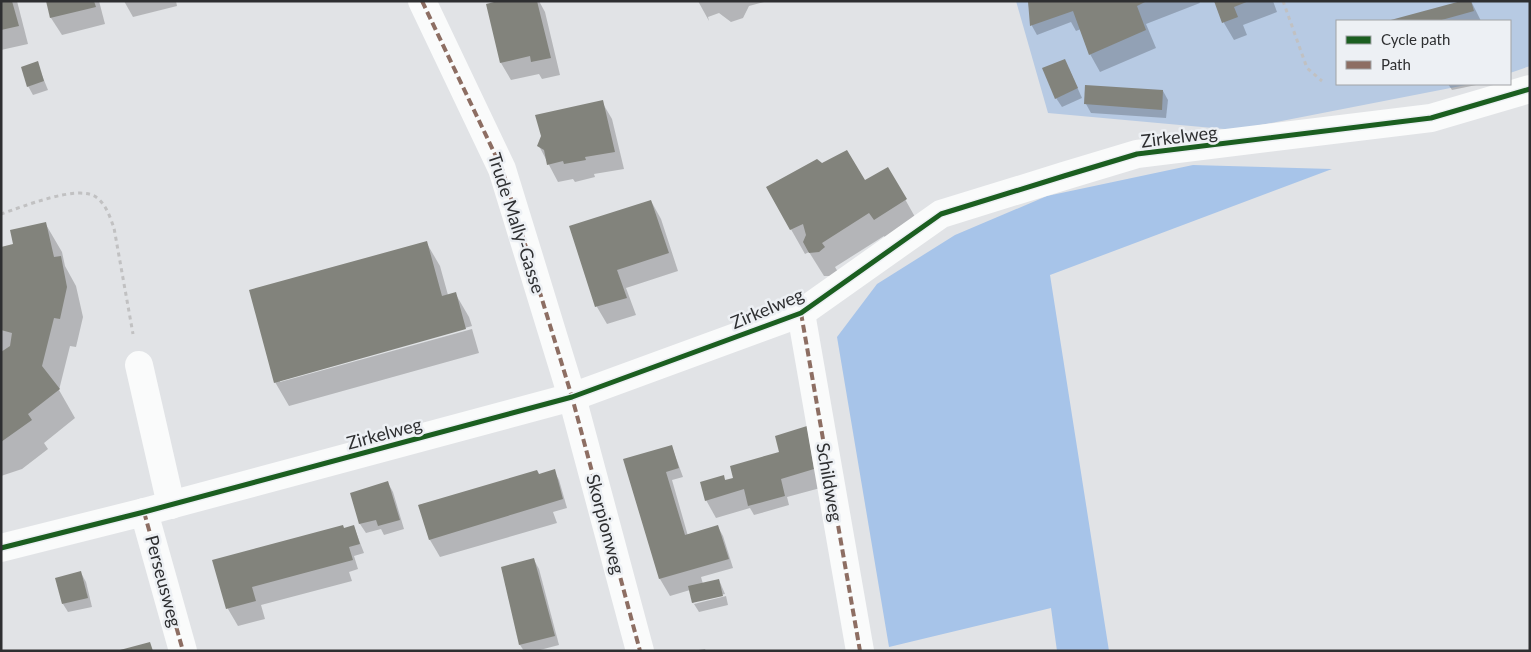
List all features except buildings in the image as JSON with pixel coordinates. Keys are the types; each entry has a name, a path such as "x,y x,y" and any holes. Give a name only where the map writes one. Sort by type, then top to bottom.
{"street":[{"name":"Trude Mally-Gasse","path":"422,1 502,169 572,397"},
{"name":"Zirkelweg","path":"1,548 171,505 572,397 801,313 941,214 1137,154 1431,118 1530,89"},
{"name":"Schildweg","path":"801,313 860,651"},
{"path":"139,365 171,505"},
{"name":"Skorpionweg","path":"572,397 640,651"},
{"name":"Perseusweg","path":"144,512 183,651"}],"path":[{"path":"1283,1 1307,68 1322,81"},
{"path":"1,214 53,198 87,194 97,198 108,212 114,228 139,365"}],"shaded area":[{"path":"1016,1 1530,1 1530,66 1511,73 1511,20 1336,20 1336,85 1466,85 1235,130 1048,113"},
{"path":"1193,165 1332,169 1050,275 1109,651 1057,651 1051,608 889,647 837,337 877,284 955,235 1047,196"}],"marked path":[{"path":"422,1 502,169 572,397 640,651"},
{"path":"801,313 860,651"},
{"path":"144,512 183,651"}],"cycle path":[{"path":"1,548 144,512 572,397 801,313 941,214 1137,154 1431,118 1530,89"}]}
